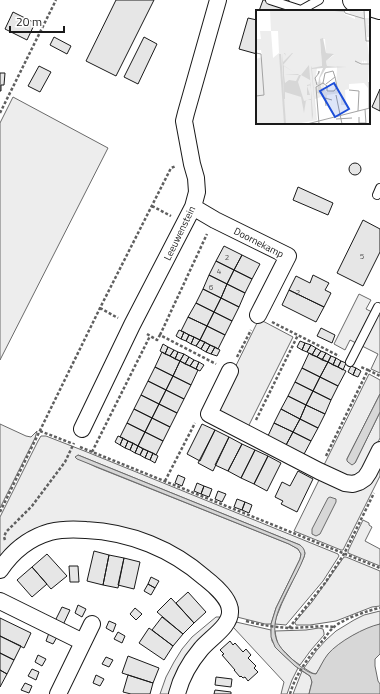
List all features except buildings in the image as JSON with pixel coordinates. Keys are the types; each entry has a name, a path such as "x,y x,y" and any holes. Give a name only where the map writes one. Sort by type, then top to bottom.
{"street":[{"name":"Leeuwenstein","path":"82,429 132,325 193,207 197,192 196,178 184,121 218,0"},
{"path":"354,0 380,8"},
{"name":"Doornekamp","path":"193,207 215,220 288,256 258,315"},
{"path":"230,371 209,414 248,435 319,471 345,483 353,484 360,482 365,478 380,450"},
{"path":"0,570 12,554 32,540 50,532 73,529 112,532 131,537 150,543 183,560 198,571 222,594 229,606 230,617 225,626 201,648 193,659 178,688 177,694"},
{"path":"0,601 83,642"},
{"path":"58,694 92,624"}],"lane":[{"path":"270,0 301,10 319,0"},
{"path":"350,362 378,307 380,308"}],"path":[{"path":"0,113 56,0"},
{"path":"0,512 100,308 171,168 178,165 192,164"},
{"path":"132,325 157,340 160,335 207,235 185,223"},
{"path":"160,335 230,371 258,315 380,376"},
{"path":"248,435 298,335"},
{"path":"92,452 150,336"},
{"path":"319,471 368,370"},
{"path":"165,482 201,410 209,414"},
{"path":"12,554 4,537 6,532 32,506 65,462 82,429"},
{"path":"40,431 380,568"},
{"path":"289,628 325,583 344,554 377,487"},
{"path":"290,694 299,672 306,661 334,627 360,614 380,608"},
{"path":"265,626 289,628 321,625 334,627"}],"shaded area":[{"path":"13,97 108,148 0,360 0,123"},
{"path":"359,294 371,300 366,309 380,316 380,373 371,369 378,354 350,340 345,350 334,344"},
{"path":"259,319 293,337 247,429 213,412"},
{"path":"369,374 380,380 380,394 347,459 348,462 355,463 380,412 380,438 364,470 354,478 323,467"},
{"path":"380,394 380,412 355,463 352,465 347,461 347,459"},
{"path":"0,424 31,437 37,431 35,438 0,508"},
{"path":"41,436 46,436 87,452 338,554 339,556 323,581 286,625 275,624 282,603 304,557 305,553 300,545 78,455 76,457 96,467 289,544 298,549 301,554 300,559 276,608 271,624 265,624 237,617 238,607 230,593 93,523 0,558 0,517"},
{"path":"78,455 303,547 305,553 304,557 277,614 275,634 278,644 286,654 301,667 310,673 316,674 326,656 332,649 360,632 380,624 380,654 375,659 375,666 380,684 380,694 309,694 312,682 310,676 295,666 275,647 271,637 271,624 276,608 300,559 301,554 298,549 289,544 77,459 75,457"},
{"path":"380,461 380,476 343,550 294,531 320,478 339,487"},
{"path":"330,497 336,499 336,502 320,534 316,536 312,534 312,529 328,498"},
{"path":"363,520 369,523 372,527 365,541 380,549 380,566 348,553"},
{"path":"344,557 380,571 380,606 372,607 336,621 310,625 296,625 295,622 312,602"},
{"path":"380,611 380,624 354,635 334,649 328,655 316,674 304,668 317,650 336,631 364,615"},
{"path":"216,617 223,618 171,694 160,694 166,677 182,649 192,637"},
{"path":"236,622 271,630 272,641 279,651 298,668 287,694 281,694 284,682 233,627"},
{"path":"319,628 323,629 324,635 300,665 293,660 278,644 275,631 306,630"},
{"path":"302,671 312,679 309,694 293,694"}]}
